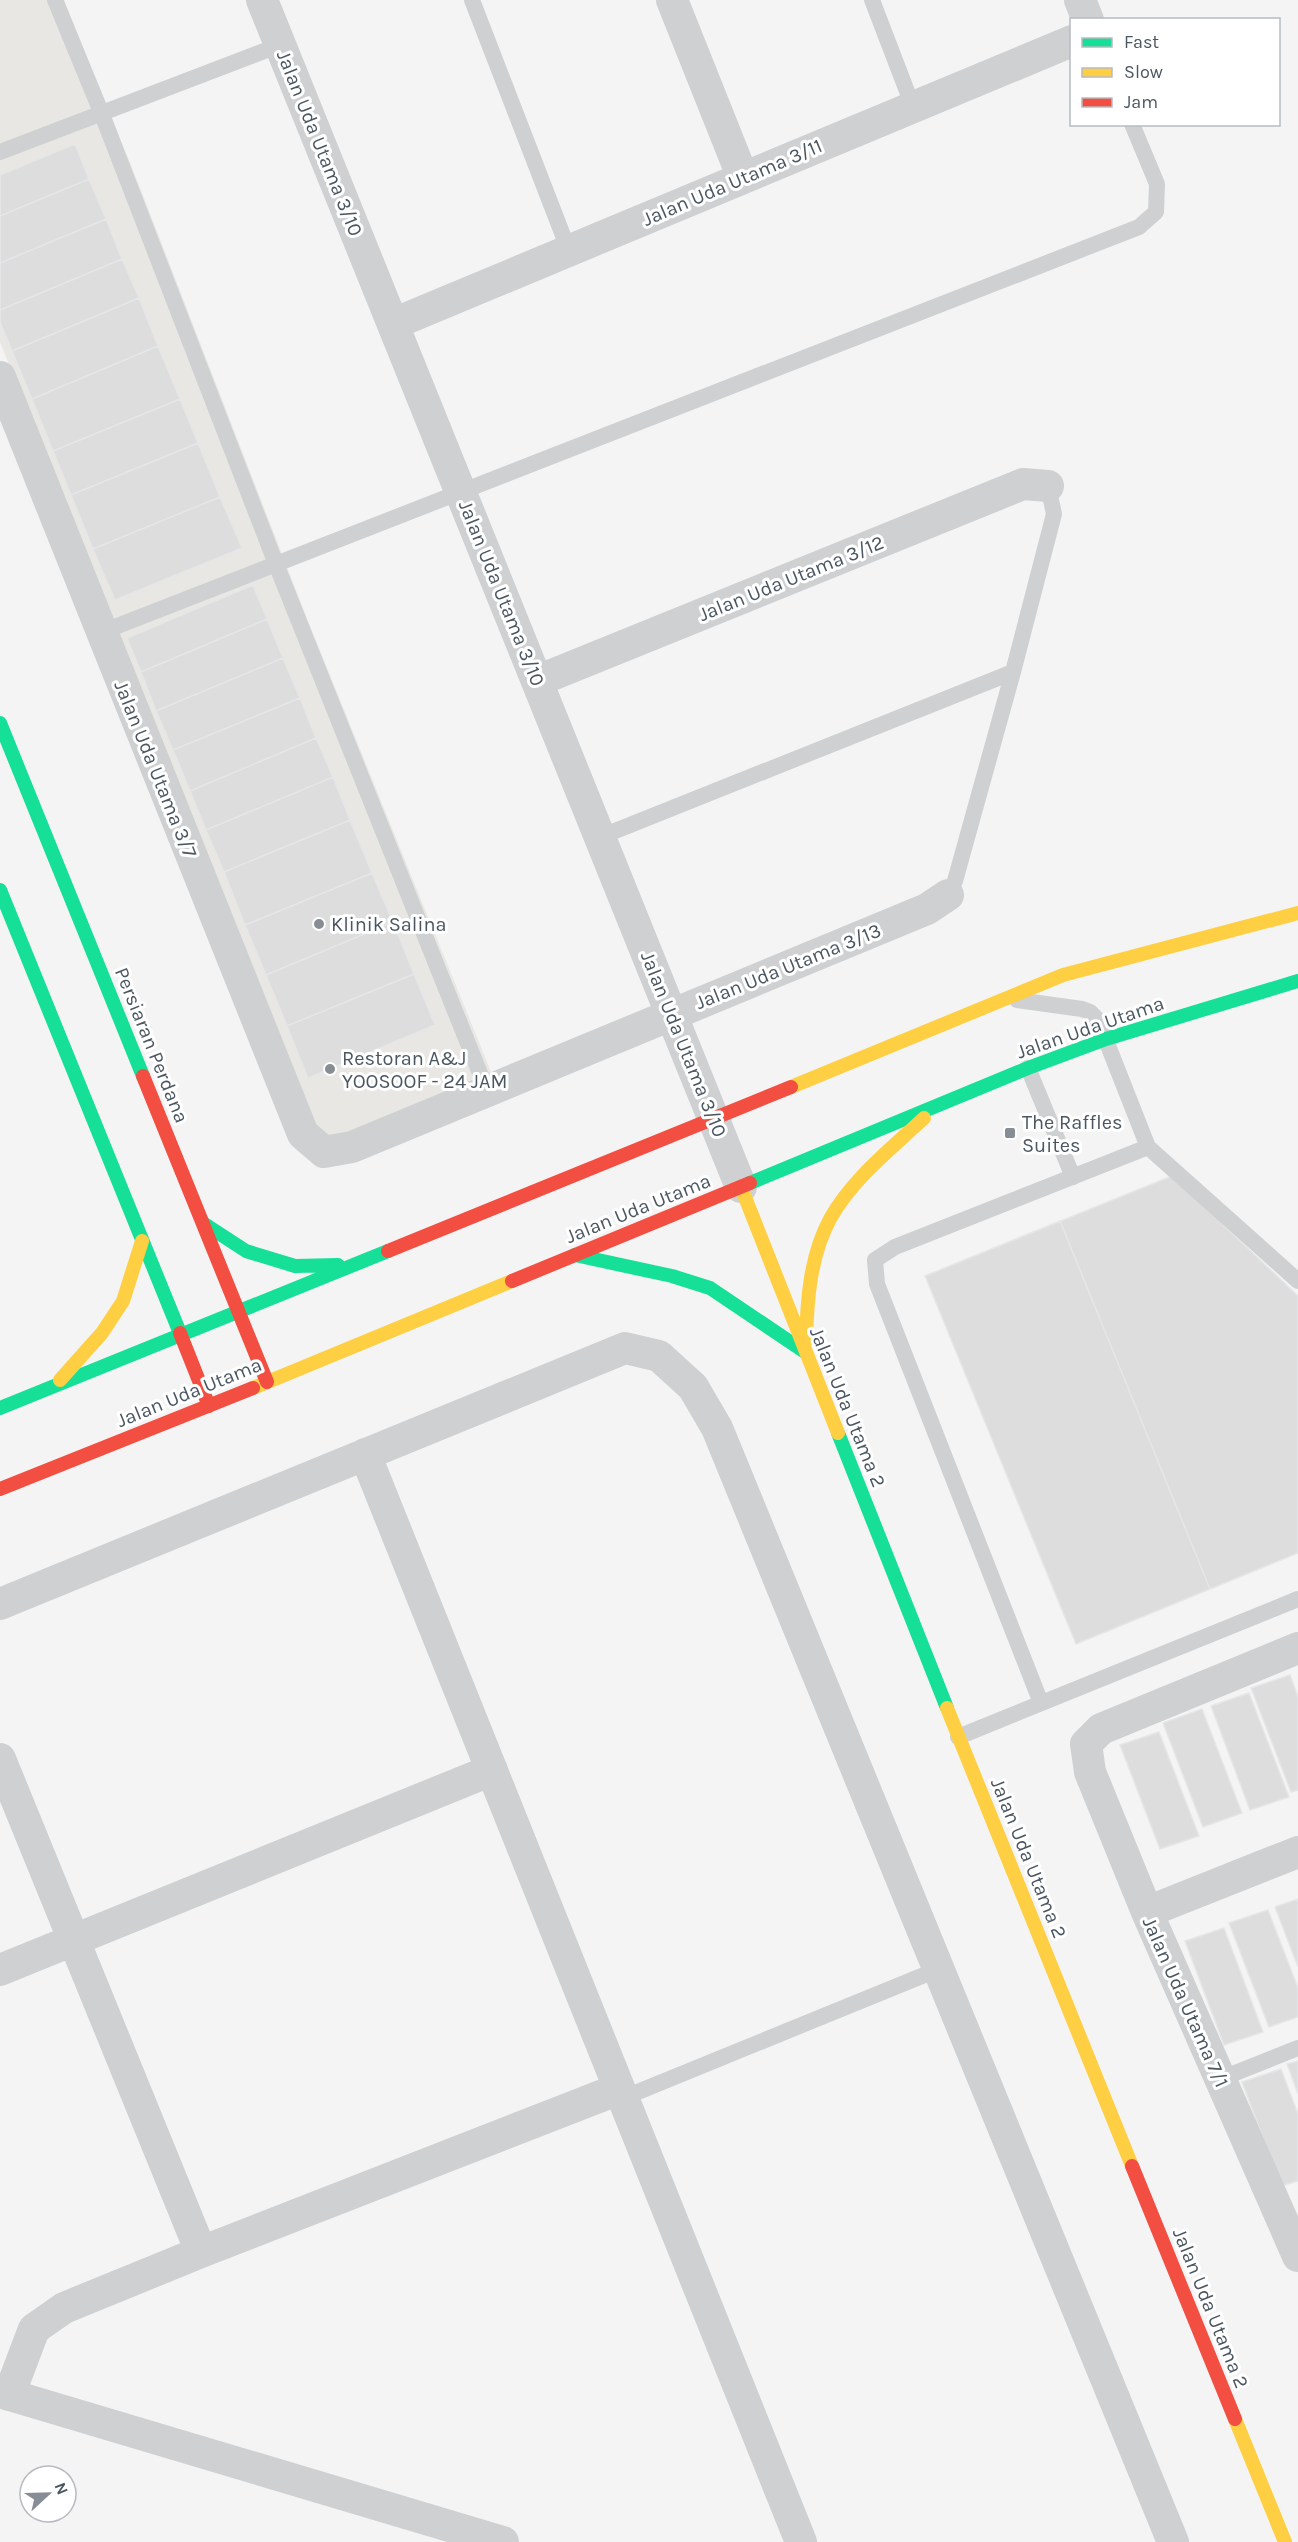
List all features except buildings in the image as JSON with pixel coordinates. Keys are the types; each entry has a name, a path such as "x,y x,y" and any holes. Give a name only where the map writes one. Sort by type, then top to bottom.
{"main road":[{"name":"Persiaran Perdana","path":"0,723 267,1382"},
{"path":"2,897 209,1406"},
{"path":"0,1408 1063,975 1298,914"},
{"name":"Jalan Uda Utama","path":"0,1489 209,1406 1028,1068 1106,1039 1298,981"},
{"path":"805,1352 806,1315 812,1272 829,1220 857,1183 936,1106"},
{"name":"Jalan Uda Utama 2","path":"741,1186 958,1737 1285,2542"},
{"path":"203,1223 246,1251 296,1266 355,1264"},
{"path":"55,1386 102,1333 123,1301 142,1241"},
{"path":"576,1255 672,1276 710,1288 805,1352"}],"street":[{"name":"Jalan Uda Utama 3/10","path":"262,0 741,1186"},
{"path":"672,0 743,178"},
{"path":"1080,0 1087,18"},
{"name":"Jalan Uda Utama 3/11","path":"393,324 1070,41"},
{"name":"Jalan Uda Utama 3/7","path":"0,377 303,1134 324,1152"},
{"name":"Jalan Uda Utama 3/12","path":"537,681 1023,484 1047,486"},
{"name":"Jalan Uda Utama 3/13","path":"324,1152 352,1148 671,1013 927,909 948,895"},
{"path":"0,1604 625,1348 659,1356 693,1387 717,1428 1173,2542"},
{"path":"365,1454 801,2542"},
{"name":"Jalan Uda Utama 7/1","path":"1298,1648 1101,1729 1086,1744 1090,1772 1147,1912 1298,2256"},
{"path":"0,1759 201,2252"},
{"path":"0,1970 492,1770"},
{"path":"1147,1912 1298,1852"},
{"path":"503,2542 4,2394 34,2329 64,2308 201,2252 621,2093"}],"lane":[{"path":"56,0 276,564 487,1091"},
{"path":"472,0 568,251"},
{"path":"872,0 913,107"},
{"path":"0,152 280,45"},
{"path":"102,632 1139,227 1156,212 1157,184 1133,126"},
{"path":"948,895 955,881 1054,514 1047,486"},
{"path":"600,837 1013,672"},
{"path":"1005,999 1090,1012 1098,1020 1148,1147 1298,1281"},
{"path":"1028,1068 1073,1176"},
{"path":"1041,1703 877,1284 875,1260 895,1247 1148,1147"},
{"path":"958,1737 1298,1599"},
{"path":"621,2093 939,1969"},
{"path":"1220,2079 1298,2048"}],"shaded area":[{"path":"0,0 64,0 139,185 306,616 491,1072 348,1132 327,1136 314,1127 0,342"}],"traffic: fast":[{"path":"0,723 143,1076"},
{"path":"0,890 180,1333"},
{"path":"750,1183 1028,1068 1106,1039 1298,981"},
{"path":"203,1223 246,1251 295,1266 338,1265"},
{"path":"0,1408 388,1251"},
{"path":"575,1255 672,1276 710,1288 805,1352"},
{"path":"838,1433 947,1708"}],"traffic: slow":[{"path":"791,1087 1063,975 1298,913"},
{"path":"806,1341 811,1278 818,1248 830,1219 839,1204 861,1178 924,1118"},
{"path":"741,1187 838,1433"},
{"path":"60,1380 102,1333 123,1301 142,1241"},
{"path":"253,1388 512,1281"},
{"path":"947,1708 1132,2166"},
{"path":"1235,2419 1285,2542"}],"traffic: jam":[{"path":"143,1076 267,1382"},
{"path":"388,1251 791,1087"},
{"path":"512,1281 750,1183"},
{"path":"180,1333 209,1406"},
{"path":"0,1489 253,1388"},
{"path":"1132,2166 1235,2419"}],"place":[{"name":"Klinik Salina","path":"319,924"},
{"name":"Restoran A&J YOOSOOF - 24 JAM","path":"330,1069"},
{"name":"The Raffles Suites","path":"1010,1133"}]}
